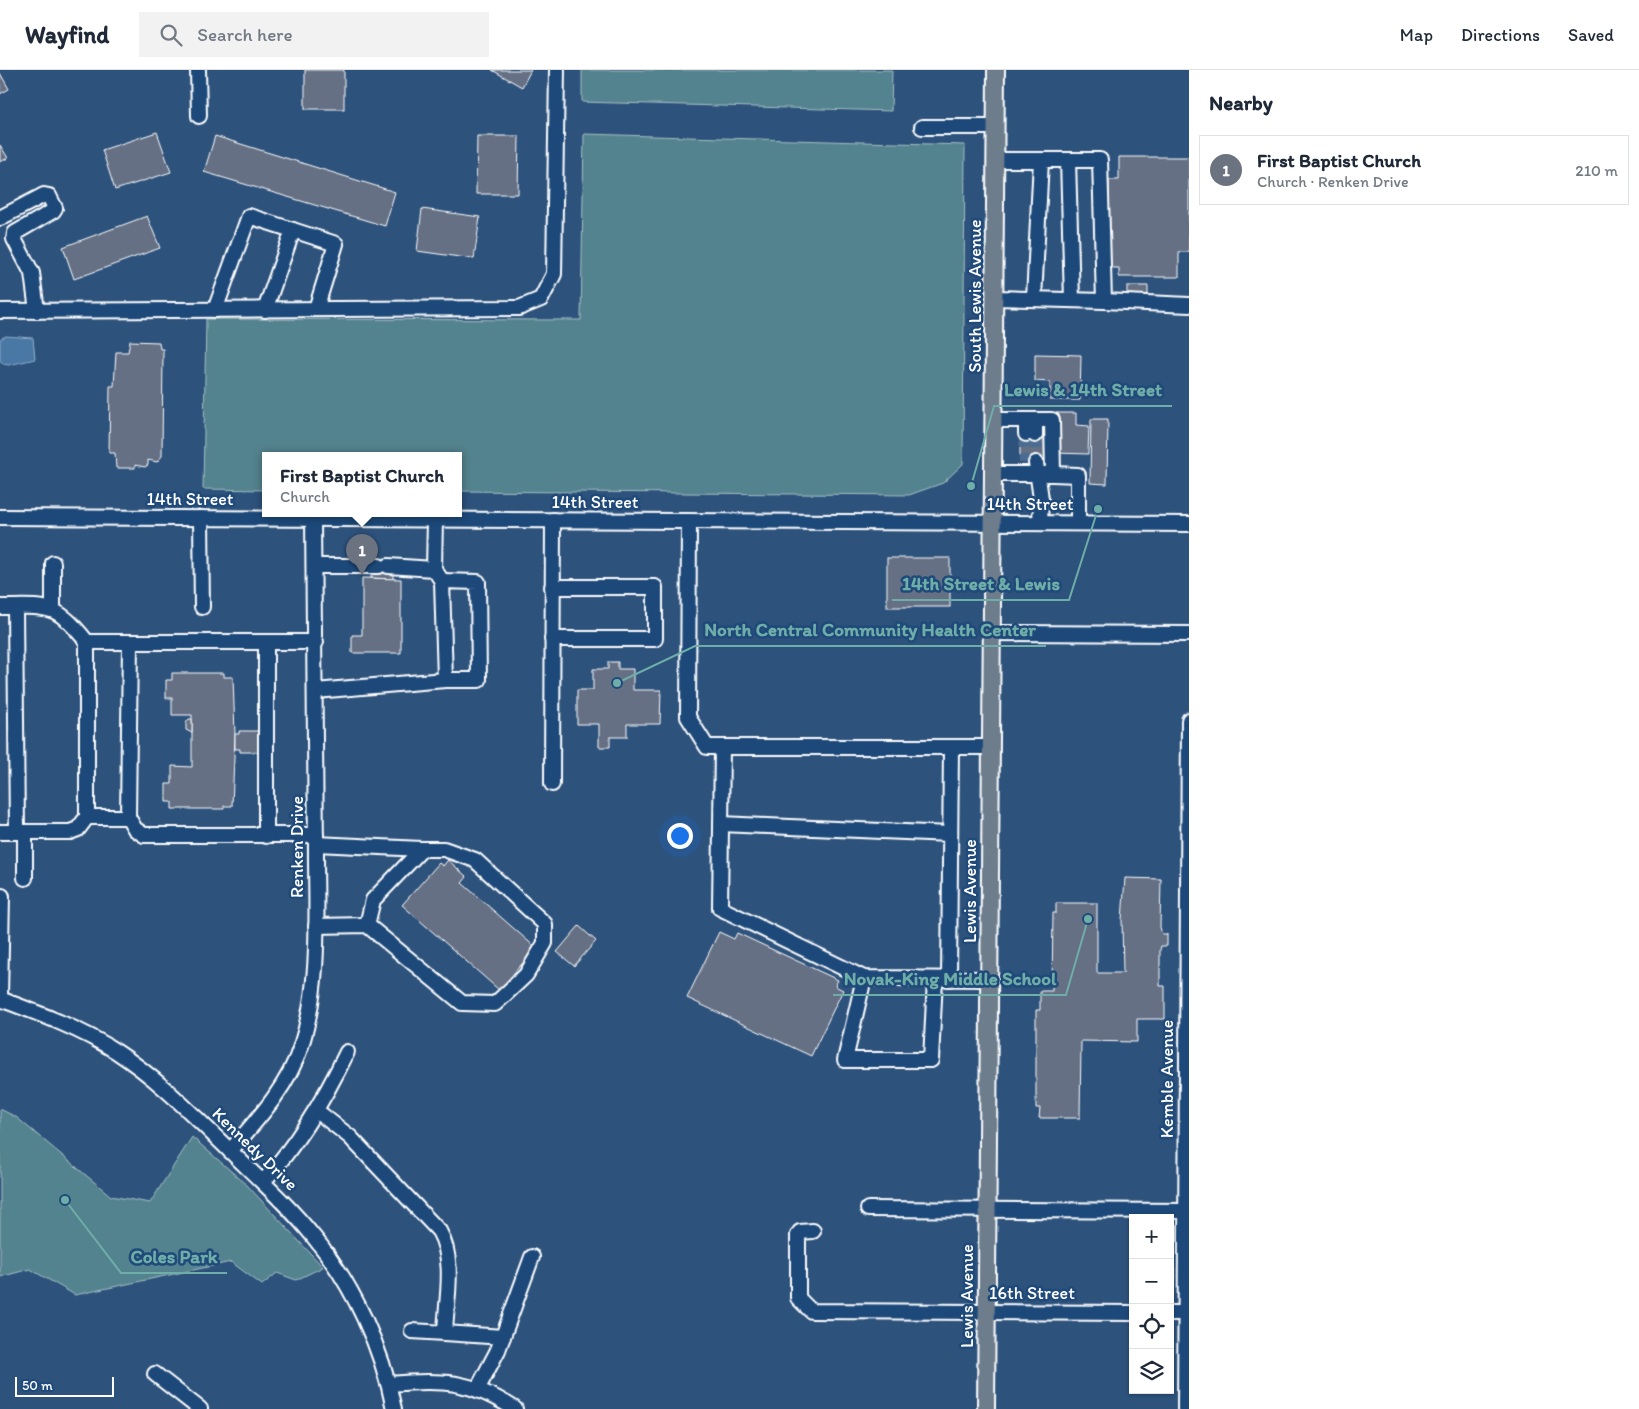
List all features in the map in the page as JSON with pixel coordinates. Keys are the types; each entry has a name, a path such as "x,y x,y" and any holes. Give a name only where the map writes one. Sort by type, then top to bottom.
{"main road":[{"name":"South Lewis Avenue","path":"994,523 996,70"},
{"name":"Lewis Avenue","path":"986,1409 994,523"}],"street":[{"path":"198,70 199,116"},
{"path":"0,311 519,308 541,299 554,274 557,70"},
{"path":"922,126 996,126"},
{"path":"996,160 1100,160 1104,301"},
{"path":"1034,299 1041,160"},
{"path":"1068,160 1072,300"},
{"path":"0,218 44,195 49,196 54,208 53,212 15,233 14,239 32,273 37,311"},
{"path":"215,310 249,216 336,244 316,309"},
{"path":"266,310 293,230"},
{"path":"995,298 1189,305"},
{"path":"994,420 1052,420 1053,474"},
{"path":"1030,420 1030,434"},
{"path":"1031,468 1041,499 1040,523"},
{"path":"994,474 1031,468 1053,474 1078,475 1078,523"},
{"name":"14th Street","path":"0,517 1189,524"},
{"path":"201,518 202,607"},
{"name":"Renken Drive","path":"230,1151 267,1108 289,1075 301,1046 312,1001 316,926 316,642 313,519"},
{"path":"435,519 434,569 442,581 445,680"},
{"path":"552,784 553,520"},
{"path":"689,521 688,718 706,747 991,747"},
{"path":"53,563 53,609"},
{"path":"314,566 383,566 434,569"},
{"path":"315,691 445,680 479,680 478,582 442,581"},
{"path":"552,587 655,587 655,640 552,640"},
{"path":"0,607 53,609 66,618 87,642 87,817 78,829 70,832 0,832"},
{"path":"15,607 21,832 25,878"},
{"path":"992,633 1189,634"},
{"path":"87,642 316,642"},
{"path":"130,642 128,817 135,829 144,835 266,836 422,849 444,849 475,860 545,924 545,944 526,975 495,1004 462,1003 367,925 316,926"},
{"path":"266,642 266,836"},
{"name":"Kemble Avenue","path":"1184,1409 1187,1313 1189,720"},
{"path":"722,747 720,908 864,978 989,979"},
{"path":"949,979 951,747"},
{"path":"87,817 128,817"},
{"path":"721,824 950,834"},
{"path":"367,925 373,900 422,849"},
{"path":"0,997 2,896"},
{"path":"864,978 845,1060 931,1060 935,979"},
{"name":"Kennedy Drive","path":"0,997 115,1051 156,1080 263,1182 314,1236 350,1291 379,1354 389,1384 394,1409"},
{"path":"263,1182 298,1140 317,1111 347,1052"},
{"path":"317,1111 350,1137 439,1231 446,1244 449,1259 444,1333"},
{"path":"868,1209 1187,1211"},
{"name":"16th Street","path":"813,1231 800,1232 798,1235 798,1298 811,1311 1129,1312"},
{"path":"478,1388 503,1336 532,1258"},
{"path":"1174,1313 1187,1313"},
{"path":"412,1331 503,1336"},
{"path":"156,1374 200,1409"},
{"path":"389,1384 446,1382 478,1388 515,1409"}],"green space":[{"path":"582,70 892,70 891,111 582,102"},
{"path":"584,134 965,145 963,464 943,483 909,495 462,491 462,452 262,452 262,490 203,489 206,319 581,320"},
{"path":"0,1109 16,1117 111,1196 150,1203 192,1137 247,1185 323,1267 296,1280 277,1273 262,1285 231,1262 75,1295 30,1269 0,1277"}],"water":[{"path":"6,336 33,338 35,359 9,365 3,364 0,360 0,339"}],"building":[{"path":"305,70 344,70 344,109 305,109"},
{"path":"492,70 531,70 522,87"},
{"path":"0,73 9,89 0,94"},
{"path":"157,132 171,172 115,190 102,150"},
{"path":"215,136 395,192 385,226 204,172"},
{"path":"477,136 519,136 518,194 476,194"},
{"path":"0,145 8,158 0,162"},
{"path":"1119,157 1189,157 1189,252 1179,252 1179,277 1119,277 1119,268 1109,268 1109,180 1119,180"},
{"path":"422,209 480,217 474,259 417,251"},
{"path":"147,216 160,248 74,279 63,247"},
{"path":"1127,286 1148,286 1148,299 1127,299"},
{"path":"130,341 159,342 160,349 163,349 162,456 157,462 148,460 148,465 145,467 135,465 135,468 116,468 115,453 109,453 110,386 114,386 116,352 128,352"},
{"path":"1035,354 1081,355 1080,400 1050,400 1050,382 1035,381"},
{"path":"1056,413 1076,413 1076,425 1089,426 1088,454 1055,453"},
{"path":"1091,419 1108,419 1107,484 1090,483"},
{"path":"1020,431 1051,432 1050,460 1020,460"},
{"path":"887,558 950,558 950,607 887,607"},
{"path":"387,563 393,572 393,579 371,578 371,572"},
{"path":"362,578 401,579 401,653 352,653 352,635 362,635"},
{"path":"608,662 618,662 618,669 633,669 633,690 661,690 660,724 627,724 627,737 610,737 610,747 599,747 599,724 577,724 577,690 593,690 593,669 608,669"},
{"path":"172,673 224,673 224,677 233,677 235,734 232,806 224,806 224,809 172,809 172,802 166,802 166,784 172,784 172,766 192,767 192,715 172,715 172,698 166,698 166,680 172,680"},
{"path":"189,719 192,719 192,733 186,730 186,723"},
{"path":"239,731 260,731 260,752 240,752 240,749 235,749 235,734 239,734"},
{"path":"448,860 467,877 462,883 536,948 499,990 402,905 439,863 443,866"},
{"path":"1125,878 1161,879 1160,927 1162,934 1167,934 1167,946 1161,946 1160,950 1160,986 1165,986 1165,1019 1137,1019 1137,1042 1081,1041 1080,1118 1039,1118 1040,1108 1036,1108 1036,1010 1040,1010 1040,991 1052,991 1053,913 1056,913 1056,903 1097,903 1097,973 1123,973 1122,920"},
{"path":"579,926 596,941 574,966 557,952"},
{"path":"719,932 734,939 737,933 838,980 835,986 843,990 811,1056 687,998"}],"tunnel":[{"path":"1026,434 1026,463"},
{"path":"1035,435 1036,463"}],"place":[{"name":"Lewis & 14th Street","path":"971,486"},
{"name":"14th Street & Lewis","path":"1098,509"},
{"name":"First Baptist Church","path":"362,575"},
{"name":"North Central Community Health Center","path":"617,683"},
{"name":"Novak-King Middle School","path":"1088,919"},
{"name":"Coles Park","path":"65,1200"}]}
